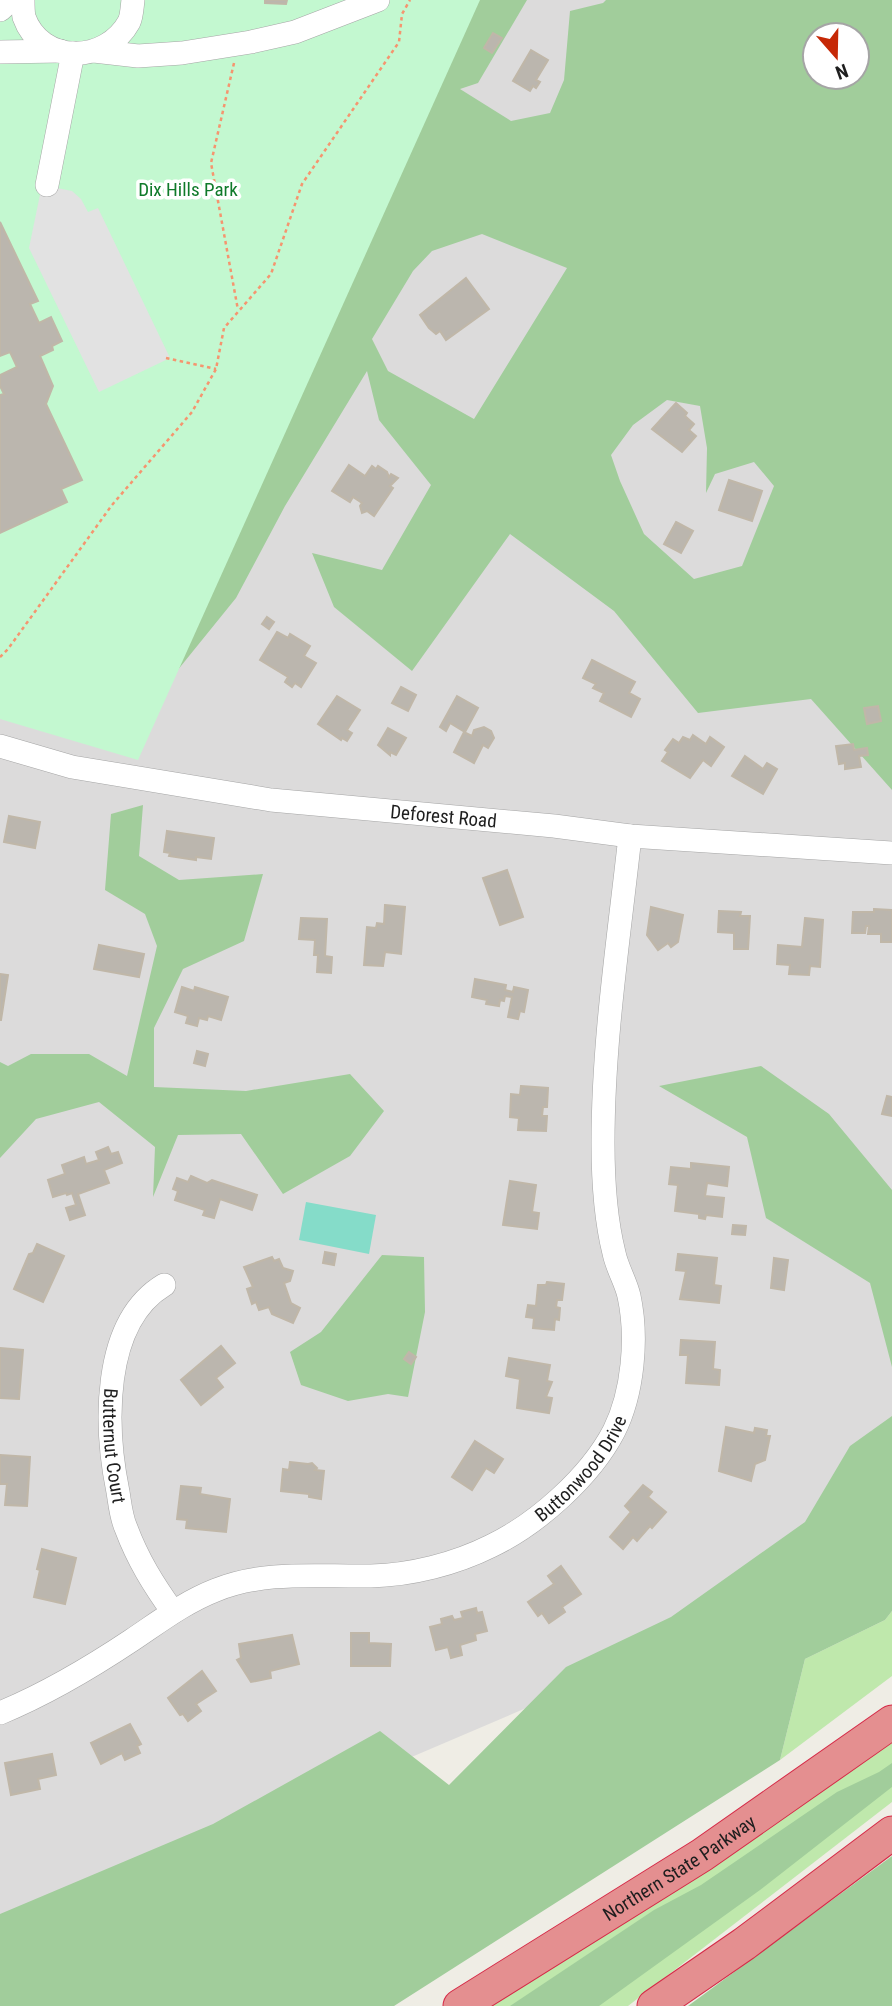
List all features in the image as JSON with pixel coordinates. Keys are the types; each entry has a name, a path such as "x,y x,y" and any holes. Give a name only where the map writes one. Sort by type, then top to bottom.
{"highway":[{"name":"Northern State Parkway","path":"460,2006 702,1855 892,1722"},
{"path":"654,2006 754,1937 892,1833"}],"street":[{"path":"0,10 11,0"},
{"path":"23,0 24,16 39,39 76,52 114,42 130,20 133,0"},
{"path":"0,52 76,52 138,56 182,53 295,32 378,0"},
{"path":"47,185 76,52"},
{"name":"Deforest Road","path":"0,746 72,767 271,800 542,825 629,836 892,853"},
{"name":"Buttonwood Drive","path":"0,1713 75,1676 173,1612 216,1590 254,1578 291,1575 373,1576 413,1572 492,1546 530,1522 564,1494 593,1462 614,1431 625,1400 632,1336 629,1296 614,1254 603,1183 608,1053 629,836"},
{"name":"Butternut Court","path":"164,1285 151,1294 130,1321 110,1393 109,1434 125,1525 145,1572 173,1612"}],"path":[{"path":"0,657 112,505 192,412 216,369 224,328 271,274 302,184 399,42 402,15 410,0"},
{"path":"238,44 211,163 238,310"},
{"path":"166,358 216,369"}],"shaded area":[{"path":"0,0 892,0 892,1535 809,1587 0,1933"},
{"path":"42,185 72,191 81,199 88,212 98,208 170,358 99,392 29,248"},
{"path":"306,1202 376,1215 369,1254 299,1240"}],"green space":[{"name":"Dix Hills Park","path":"0,0 480,0 138,760 0,719"},
{"path":"321,0 527,0 478,83 460,89 511,121 550,113 564,80 570,11 606,0 892,0 892,790 811,699 698,713 614,611 510,534 412,671 334,607 312,553 382,570 431,485 379,420 367,371 285,506 236,598 147,708 0,542","holes":["482,234 567,268 474,419 388,371 372,339 413,271 432,251","667,400 700,406 707,448 706,493 715,474 754,462 774,486 742,566 694,579 644,534 620,481 611,455 633,425"]},
{"path":"143,805 139,856 179,880 263,874 244,941 183,969 154,1028 154,1087 246,1091 350,1074 384,1111 350,1156 283,1194 241,1134 178,1135 153,1197 155,1147 99,1102 36,1119 0,1158 0,1062 8,1066 31,1054 89,1054 127,1076 157,946 145,914 105,890 111,814"},
{"path":"761,1066 829,1114 892,1190 892,1367 870,1283 766,1218 747,1137 659,1086"},
{"path":"382,1255 424,1257 425,1312 408,1397 388,1394 348,1401 301,1385 290,1352 321,1332"},
{"path":"892,1416 892,1611 885,1620 805,1659 780,1760 394,2006 0,2006 0,1914 213,1824 380,1731 449,1785 566,1667 671,1617 805,1522 850,1446"},
{"path":"892,1611 892,1676 780,1760 805,1659 885,1620"},
{"path":"892,1731 892,1802 628,2006 475,2006"},
{"path":"892,1763 892,1787 760,1890 599,2006 510,2006 654,1910 701,1885 837,1792"},
{"path":"892,1856 892,2006 688,2006"}],"building":[{"path":"265,0 287,0 286,4 265,3"},
{"path":"493,33 502,38 492,53 484,48"},
{"path":"531,50 548,60 536,80 540,82 530,91 513,81"},
{"path":"0,222 38,301 30,304 39,323 51,317 62,341 52,346 53,350 40,356 53,386 46,404 82,480 61,489 67,502 0,533 0,395 4,394 0,386 0,375 17,367 10,352 0,356"},
{"path":"466,278 489,309 446,340 440,331 436,334 429,328 420,315"},
{"path":"676,403 694,424 689,430 696,436 682,452 652,429"},
{"path":"349,465 365,476 372,466 376,469 378,466 387,472 389,477 391,474 398,478 390,486 393,488 374,516 367,511 362,513 362,503 353,497 350,502 332,491"},
{"path":"729,480 762,491 752,521 719,510"},
{"path":"676,522 693,531 681,553 664,544"},
{"path":"267,617 274,622 269,629 262,624"},
{"path":"277,632 288,638 290,634 310,646 304,656 316,663 301,687 295,683 292,687 285,682 288,677 260,660"},
{"path":"592,660 635,682 629,693 640,699 631,717 600,701 604,693 593,688 596,684 583,678"},
{"path":"401,687 416,695 408,711 392,703"},
{"path":"337,696 360,710 347,730 352,733 347,741 342,738 341,740 318,724"},
{"path":"457,696 478,708 465,732 450,723 446,731 440,727"},
{"path":"878,706 881,721 867,724 864,708"},
{"path":"484,727 491,731 494,738 488,748 483,745 474,763 454,752 464,732 472,736 474,730"},
{"path":"388,728 406,738 396,755 390,752 390,755 378,745"},
{"path":"693,735 706,744 710,737 724,747 711,766 703,760 690,778 662,761 668,752 665,750 673,739 679,743 683,737 690,740"},
{"path":"853,744 854,750 867,748 868,755 859,756 861,767 845,769 845,763 839,764 836,746"},
{"path":"745,756 763,769 767,763 777,769 763,794 732,776"},
{"path":"9,816 40,822 35,848 4,842"},
{"path":"167,831 214,838 211,859 169,856 170,853 164,852"},
{"path":"507,870 523,917 500,925 483,878"},
{"path":"385,905 405,907 401,954 385,952 383,966 364,965 367,927 376,928 377,923 384,924"},
{"path":"651,907 683,915 678,942 671,947 668,943 658,950 647,935"},
{"path":"874,909 892,910 892,942 881,942 881,934 868,934 869,926 866,926 865,933 852,933 853,912 874,912"},
{"path":"719,911 741,912 740,916 750,916 748,949 734,949 734,933 718,932"},
{"path":"301,918 327,919 325,956 332,957 331,973 317,972 315,940 299,939"},
{"path":"805,918 823,920 820,967 810,966 809,975 789,974 790,965 777,964 778,945 802,947"},
{"path":"99,945 144,954 139,977 94,969"},
{"path":"0,974 8,975 1,1020 0,1020"},
{"path":"475,979 506,985 505,990 513,992 514,987 528,990 524,1012 520,1011 518,1019 508,1017 512,997 505,996 504,1001 500,1000 499,1006 486,1004 487,1000 472,997"},
{"path":"182,987 194,991 195,987 228,997 221,1020 208,1016 207,1020 199,1018 197,1026 186,1023 188,1016 175,1012"},
{"path":"197,1051 208,1054 205,1066 194,1063"},
{"path":"521,1086 548,1088 547,1107 543,1107 542,1116 547,1116 546,1131 518,1130 519,1118 510,1117 511,1094 520,1095"},
{"path":"887,1096 892,1097 892,1116 882,1114"},
{"path":"108,1147 111,1154 118,1152 122,1163 104,1170 109,1183 78,1194 85,1215 70,1220 66,1208 76,1205 72,1193 53,1197 48,1180 65,1174 62,1165 84,1157 86,1164 99,1160 96,1152"},
{"path":"691,1163 729,1167 727,1186 707,1183 705,1196 724,1198 722,1217 706,1215 705,1219 699,1218 699,1214 675,1211 678,1185 669,1184 671,1167 691,1169"},
{"path":"191,1176 207,1183 212,1180 257,1195 252,1210 220,1199 214,1218 203,1215 205,1210 175,1200 178,1191 173,1189 177,1178 188,1182"},
{"path":"510,1181 536,1185 532,1212 539,1213 537,1229 503,1225"},
{"path":"733,1225 746,1226 745,1235 732,1234"},
{"path":"37,1244 64,1256 43,1302 14,1289 29,1254 33,1253"},
{"path":"325,1252 336,1254 334,1265 323,1263"},
{"path":"678,1254 717,1258 714,1285 721,1286 719,1303 680,1299 686,1271 676,1270"},
{"path":"272,1257 274,1261 279,1259 283,1268 293,1271 290,1281 284,1283 291,1303 300,1308 293,1323 272,1314 269,1307 259,1310 256,1302 252,1304 247,1289 253,1287 244,1267"},
{"path":"774,1258 788,1260 784,1290 771,1288"},
{"path":"547,1282 564,1284 562,1300 557,1300 556,1307 560,1308 559,1320 555,1319 554,1330 533,1328 534,1318 526,1317 528,1305 536,1306 538,1285 546,1285"},
{"path":"681,1340 715,1342 713,1369 720,1370 719,1385 686,1383 688,1355 680,1355"},
{"path":"221,1346 235,1363 216,1378 223,1387 201,1405 181,1380"},
{"path":"0,1348 23,1350 19,1399 0,1398"},
{"path":"409,1352 416,1357 411,1364 404,1359"},
{"path":"509,1358 550,1365 547,1381 552,1382 546,1397 552,1398 549,1413 517,1408 520,1379 506,1376"},
{"path":"726,1427 754,1433 755,1428 767,1430 766,1436 770,1436 765,1460 755,1464 751,1481 719,1471"},
{"path":"475,1441 503,1459 494,1473 486,1468 472,1490 452,1477"},
{"path":"0,1455 30,1457 27,1506 5,1505 7,1484 0,1484"},
{"path":"290,1462 312,1463 317,1468 315,1470 324,1471 321,1499 309,1497 309,1494 281,1491 283,1469 289,1470"},
{"path":"643,1485 652,1492 648,1497 666,1512 637,1541 633,1537 623,1549 610,1537 631,1512 625,1506"},
{"path":"181,1486 201,1488 200,1494 230,1499 226,1532 186,1528 187,1520 177,1519"},
{"path":"42,1549 76,1558 65,1604 34,1597"},
{"path":"561,1566 581,1594 562,1607 565,1612 549,1623 542,1613 538,1616 528,1602 554,1584 548,1576"},
{"path":"476,1608 477,1613 482,1612 487,1631 475,1634 476,1640 460,1645 462,1655 451,1658 448,1647 436,1650 430,1627 442,1624 441,1619 452,1616 454,1620 463,1618 461,1612"},
{"path":"351,1633 369,1633 369,1643 391,1644 390,1666 351,1666"},
{"path":"292,1635 299,1664 270,1671 271,1678 251,1682 237,1660 241,1658 239,1644"},
{"path":"202,1671 216,1691 196,1704 201,1711 188,1721 168,1698"},
{"path":"130,1724 141,1744 137,1746 140,1753 125,1760 122,1753 101,1764 91,1743"},
{"path":"52,1754 56,1775 38,1779 40,1789 11,1795 5,1763"}]}
